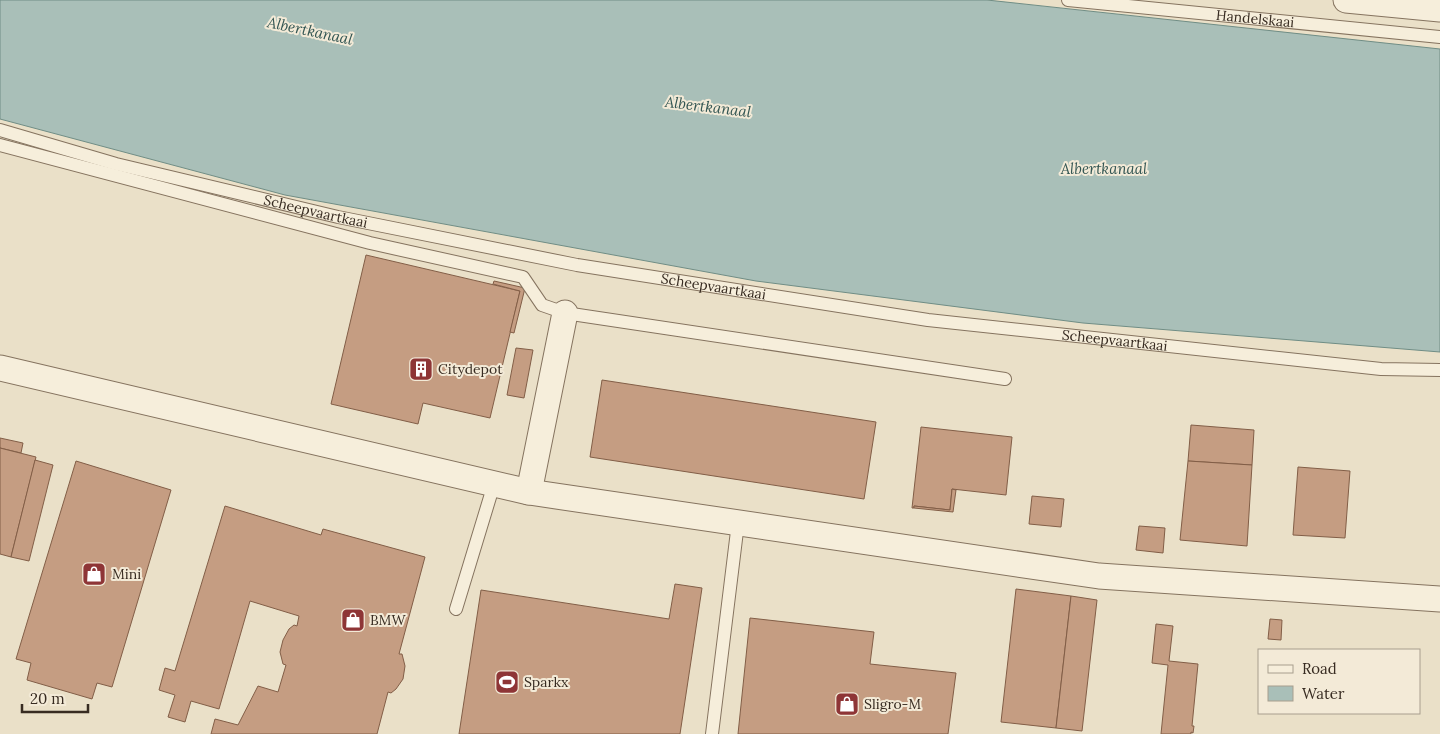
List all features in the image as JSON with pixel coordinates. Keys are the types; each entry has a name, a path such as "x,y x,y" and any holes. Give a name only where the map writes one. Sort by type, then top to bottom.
{"street":[{"path":"1346,0 1435,6"},
{"path":"529,492 565,313"},
{"path":"0,368 529,492 1099,576 1440,599"}],"lane":[{"name":"Handelskaai","path":"1068,0 1440,37"},
{"name":"Scheepvaartkaai","path":"0,130 116,164 328,215 577,265 928,320 1380,369 1440,370"},
{"path":"0,145 370,243 523,278 542,305 565,313 1005,380"},
{"path":"456,609 494,484"},
{"path":"712,734 738,523"}],"water":[{"name":"Albertkanaal","path":"0,0 987,0 1440,49 1440,352 1083,323 756,281 285,195 0,119"}],"building":[{"name":"Citydepot","path":"366,255 520,291 490,418 423,403 418,424 331,404"},
{"path":"494,281 525,288 514,333 510,332 520,291 493,284"},
{"path":"516,348 533,350 524,398 507,395"},
{"path":"602,380 876,422 864,499 590,457"},
{"path":"1191,425 1254,430 1252,465 1188,461"},
{"path":"921,427 1012,437 1006,495 952,489 950,510 914,506 912,508"},
{"path":"0,438 23,443 21,453 0,448"},
{"path":"0,448 36,457 11,557 0,554"},
{"path":"35,460 53,465 29,561 11,557"},
{"name":"Mini","path":"76,461 171,490 112,687 97,683 92,699 27,680 31,663 16,659"},
{"path":"1188,461 1252,465 1247,546 1180,540"},
{"path":"1298,467 1350,471 1345,538 1293,535"},
{"path":"952,489 956,490 953,512 914,508 914,506 950,510"},
{"path":"1032,496 1064,499 1061,527 1029,524"},
{"name":"BMW","path":"225,506 321,535 323,529 425,557 399,654 402,654 405,666 403,679 396,689 391,693 388,692 377,734 211,734 215,719 238,725 258,686 278,692 286,665 283,664 280,652 283,640 289,629 294,625 297,626 299,616 250,601 219,709 191,701 185,722 168,717 175,695 159,690 165,668 175,671"},
{"path":"1139,526 1165,528 1163,553 1136,550"},
{"path":"675,584 702,588 680,734 459,734 481,590 669,619"},
{"path":"1016,589 1071,596 1056,728 1001,722"},
{"path":"1071,596 1097,600 1082,731 1056,728"},
{"name":"Sligro-M","path":"750,618 874,632 870,664 956,673 948,734 738,734"},
{"path":"1270,619 1282,620 1281,640 1268,639"},
{"path":"1156,624 1173,626 1169,661 1198,664 1192,726 1194,726 1193,733 1191,732 1191,734 1161,734 1168,665 1152,663"}],"place":[{"name":"Citydepot","path":"421,369"},
{"name":"Mini","path":"94,574"},
{"name":"BMW","path":"353,620"},
{"name":"Sparkx","path":"507,682"},
{"name":"Sligro-M","path":"847,704"}]}
